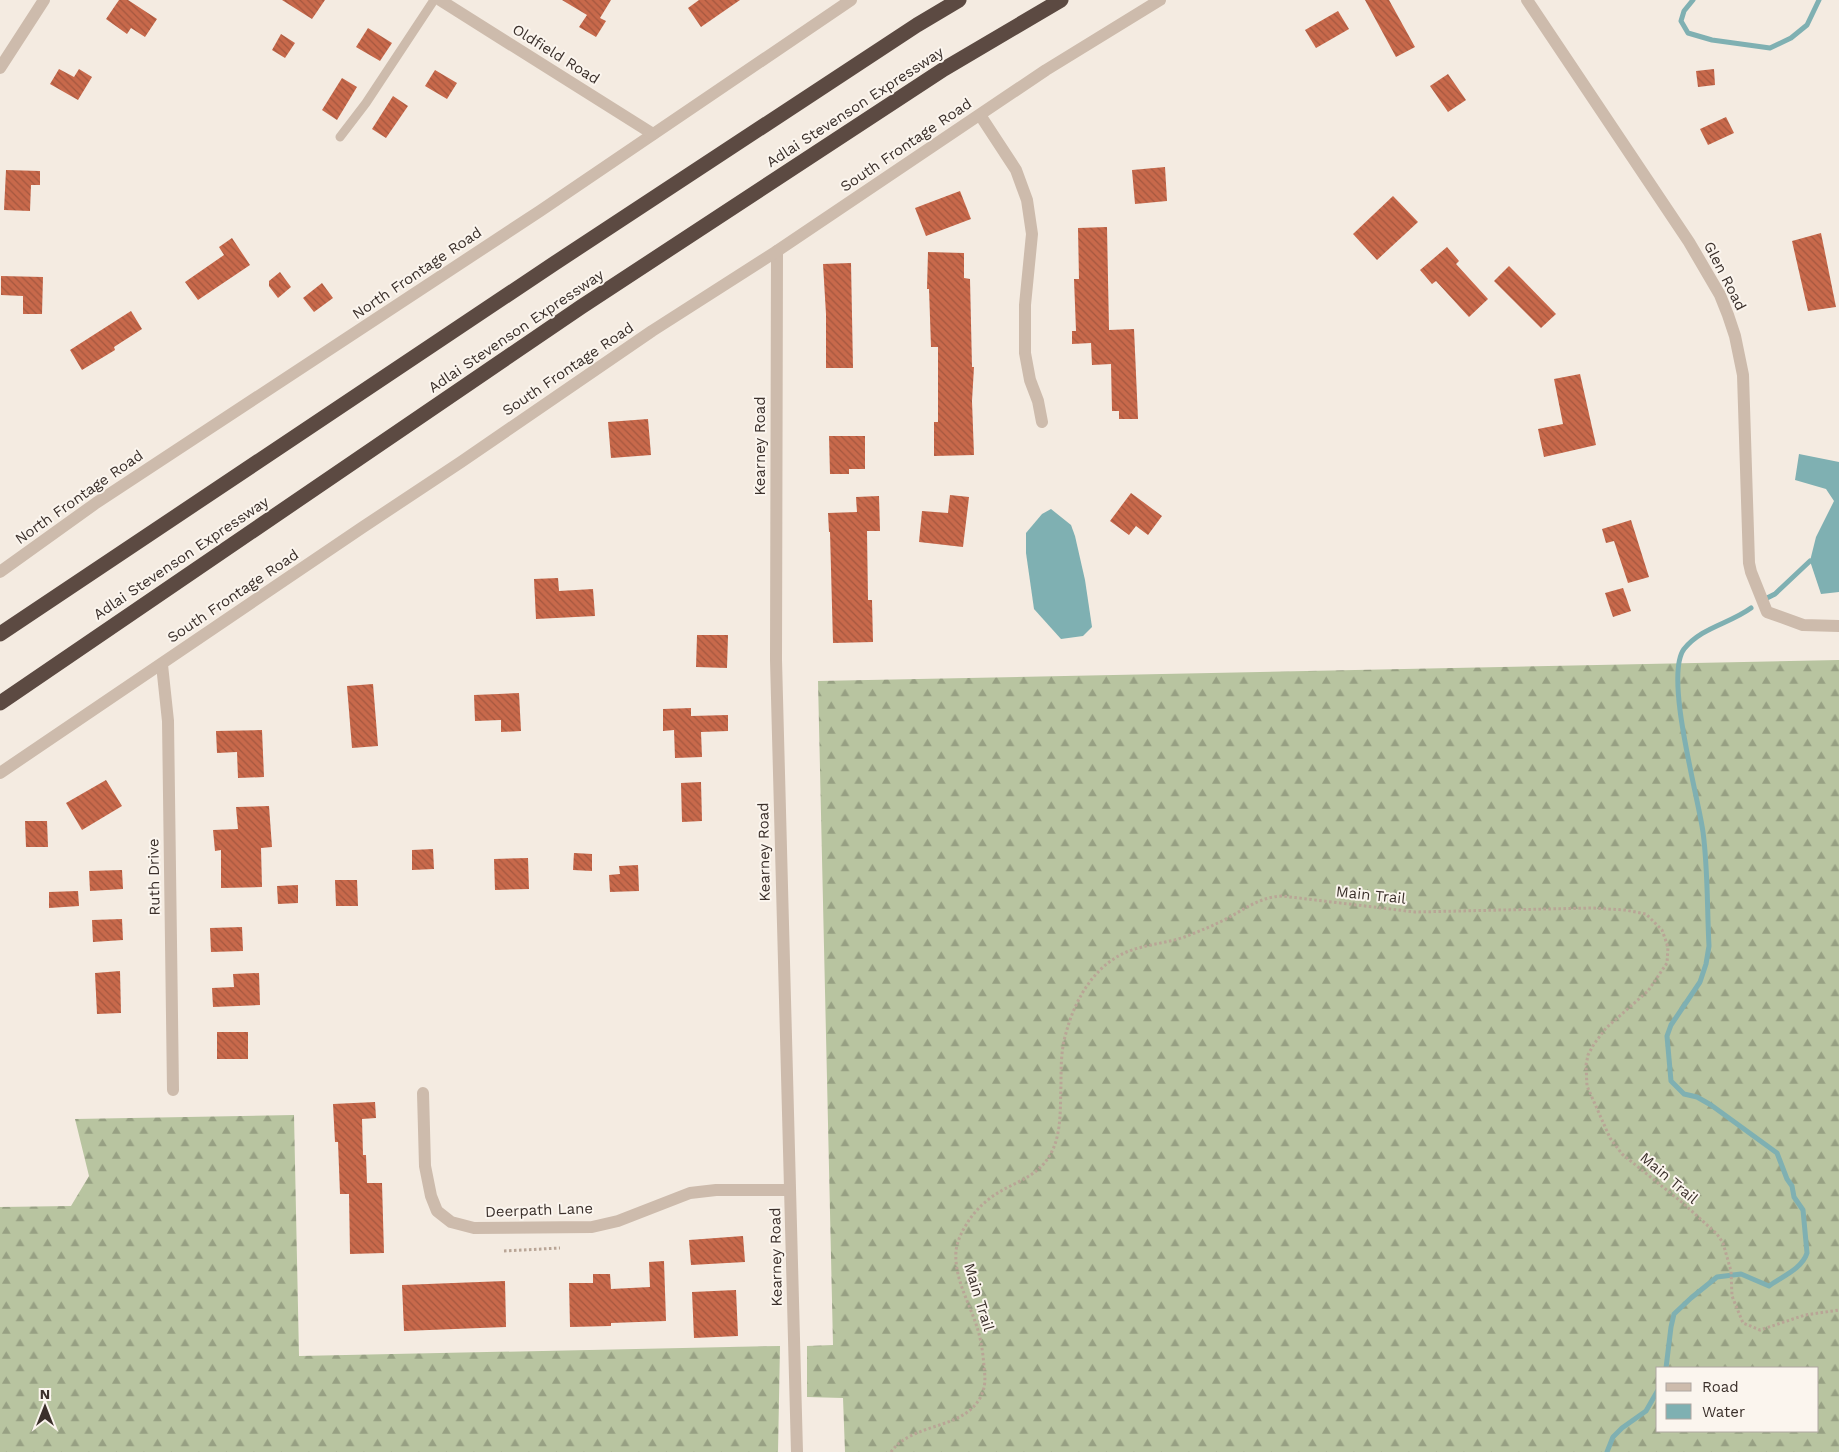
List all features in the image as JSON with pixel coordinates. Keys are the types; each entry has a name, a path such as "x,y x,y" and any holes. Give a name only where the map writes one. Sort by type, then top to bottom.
{"highway":[{"path":"0,634 555,263 918,24 959,0"},
{"name":"Adlai Stevenson Expressway","path":"0,703 582,307 944,69 1061,0"}],"street":[{"path":"0,68 44,0"},
{"name":"Oldfield Road","path":"440,0 653,134"},
{"name":"North Frontage Road","path":"0,572 96,503 348,339 850,0"},
{"name":"South Frontage Road","path":"0,773 652,331 777,250 1046,70 1160,0"},
{"name":"Glen Road","path":"1527,0 1689,242 1711,278 1728,315 1740,356 1743,384 1749,563 1767,612 1803,625 1839,626"},
{"path":"980,115 1016,170 1027,200 1032,234 1025,305 1025,345 1030,380 1038,401 1042,422"},
{"name":"Kearney Road","path":"777,250 776,660 797,1452"},
{"name":"Ruth Drive","path":"162,664 168,721 173,1090"},
{"name":"Deerpath Lane","path":"423,1093 425,1166 431,1196 437,1211 451,1222 474,1228 592,1227 618,1221 690,1193 716,1190 790,1190"}],"lane":[{"path":"340,137 366,103 434,0"}],"path":[{"name":"Main Trail","path":"891,1452 910,1435 965,1414 974,1407 982,1394 985,1381 980,1338 956,1268 956,1249 970,1217 980,1206 994,1195 1033,1176 1050,1155 1058,1128 1065,1034 1083,992 1094,976 1110,961 1123,954 1203,930 1225,920 1254,902 1269,897 1282,896 1415,912 1592,908 1625,910 1646,914 1662,930 1668,947 1667,963 1648,991 1606,1028 1588,1055 1586,1065 1587,1086 1610,1138 1622,1154 1684,1204 1717,1234 1724,1244 1731,1271 1732,1296 1743,1323 1760,1330 1805,1315 1839,1310"},
{"path":"504,1251 560,1248"}],"green space":[{"path":"1839,660 1839,1452 845,1452 843,1398 807,1397 807,1346 833,1345 818,681"},
{"path":"294,1115 299,1356 780,1346 778,1452 0,1452 0,1207 71,1206 89,1176 75,1119"}],"water":[{"path":"1799,454 1839,462 1839,592 1821,594 1810,561 1816,537 1834,501 1826,489 1795,480"},
{"path":"1051,509 1071,525 1075,536 1085,580 1092,627 1083,636 1061,639 1034,609 1026,553 1026,533 1042,514"}],"building":[{"path":"119,0 128,0 157,19 145,37 131,28 127,34 106,19"},
{"path":"282,0 325,0 312,19"},
{"path":"562,0 611,0 600,18 606,21 596,37 579,27 587,15"},
{"path":"699,0 740,0 701,27 688,8"},
{"path":"1365,0 1389,0 1415,47 1396,57"},
{"path":"1338,11 1349,29 1316,48 1305,30"},
{"path":"368,28 392,43 380,61 356,47"},
{"path":"281,34 295,43 285,58 272,50"},
{"path":"59,69 74,77 79,69 92,77 78,100 50,84"},
{"path":"1714,69 1715,85 1698,87 1696,71"},
{"path":"435,70 457,83 447,99 425,86"},
{"path":"1448,74 1466,100 1448,112 1430,86"},
{"path":"342,78 357,87 337,120 322,110"},
{"path":"393,96 408,106 386,138 372,129"},
{"path":"1726,117 1734,133 1708,145 1700,129"},
{"path":"1165,167 1167,201 1135,204 1132,170"},
{"path":"6,170 40,171 40,185 31,185 30,211 4,210"},
{"path":"960,191 971,219 926,236 915,208"},
{"path":"1393,196 1418,222 1377,260 1353,234"},
{"path":"1107,227 1109,330 1134,329 1138,419 1119,419 1119,411 1112,411 1111,364 1092,365 1091,343 1072,344 1072,331 1076,331 1074,279 1079,279 1078,228"},
{"path":"1821,233 1836,307 1808,311 1792,241"},
{"path":"232,238 250,265 198,300 185,282 224,255 219,247"},
{"path":"1447,247 1459,261 1456,264 1488,299 1469,317 1436,281 1432,284 1420,270"},
{"path":"928,252 964,253 964,278 970,279 972,367 974,367 972,401 974,455 934,456 934,422 938,422 938,347 931,347 929,289 927,289"},
{"path":"851,263 853,368 826,368 826,314 823,264"},
{"path":"1509,266 1556,314 1541,328 1494,281"},
{"path":"280,272 291,287 278,298 269,286 269,281"},
{"path":"1,276 43,277 42,314 23,314 23,296 1,295"},
{"path":"322,283 333,298 314,312 303,298"},
{"path":"131,311 142,329 114,347 115,350 82,370 70,350"},
{"path":"1580,374 1596,445 1544,457 1538,429 1563,424 1554,379"},
{"path":"648,419 651,455 611,458 608,422"},
{"path":"829,436 865,436 865,469 849,469 849,474 830,474"},
{"path":"1131,493 1162,516 1148,535 1136,526 1129,535 1110,521"},
{"path":"950,495 969,497 963,547 919,542 922,511 948,513"},
{"path":"879,496 880,531 867,531 868,600 872,600 873,642 833,643 828,513 857,512 856,497"},
{"path":"1631,520 1649,577 1628,583 1614,541 1606,543 1602,529"},
{"path":"558,578 559,591 593,589 595,616 536,619 534,579"},
{"path":"1623,588 1631,611 1613,617 1605,593"},
{"path":"697,635 728,635 727,668 696,667"},
{"path":"373,684 378,746 352,748 347,686"},
{"path":"519,693 521,731 501,732 501,720 475,721 474,695"},
{"path":"691,708 691,716 728,715 728,731 701,732 702,757 675,758 674,730 663,731 663,709"},
{"path":"262,730 264,777 238,778 237,752 217,753 216,731"},
{"path":"106,780 122,806 82,830 66,803"},
{"path":"701,782 702,821 682,822 681,783"},
{"path":"269,806 272,847 261,848 262,887 221,888 221,850 215,851 213,830 238,829 236,807"},
{"path":"25,821 47,821 48,847 26,847"},
{"path":"433,849 434,869 412,870 412,850"},
{"path":"574,853 592,854 592,871 573,870"},
{"path":"528,858 529,889 495,890 494,859"},
{"path":"638,865 639,891 610,892 609,875 620,874 619,866"},
{"path":"122,870 123,889 90,891 89,871"},
{"path":"335,880 357,880 358,906 336,906"},
{"path":"298,885 298,903 278,904 277,886"},
{"path":"78,891 79,906 49,908 49,892"},
{"path":"122,919 123,940 93,942 92,920"},
{"path":"242,927 243,951 211,952 210,928"},
{"path":"120,971 121,1013 97,1014 95,973"},
{"path":"259,973 260,1005 213,1007 212,988 234,987 233,974"},
{"path":"217,1032 248,1032 248,1059 217,1059"},
{"path":"375,1102 376,1118 362,1119 363,1155 366,1155 367,1183 382,1183 384,1253 350,1254 349,1194 340,1194 338,1142 335,1142 333,1104"},
{"path":"743,1236 745,1262 691,1265 689,1240"},
{"path":"664,1261 666,1321 611,1323 611,1326 570,1327 569,1283 593,1283 593,1274 610,1274 611,1289 650,1287 649,1262"},
{"path":"505,1281 506,1327 404,1331 402,1285"},
{"path":"736,1290 738,1336 694,1338 692,1292"}],"waterway":[{"path":"1693,0 1684,11 1681,21 1688,33 1712,40 1770,48 1791,38 1807,25 1819,0"},
{"path":"1765,599 1775,594 1810,561"},
{"path":"1666,1367 1674,1314 1691,1298 1717,1277 1741,1274 1769,1286 1801,1264 1807,1253 1803,1210 1794,1197 1792,1186 1787,1179 1777,1153 1711,1105 1697,1097 1684,1094 1671,1081 1667,1036 1671,1025 1700,982 1709,946 1705,846 1680,709 1679,663 1684,649 1691,642 1707,631 1751,608"},
{"path":"1607,1452 1613,1437 1646,1411 1656,1394"}]}
